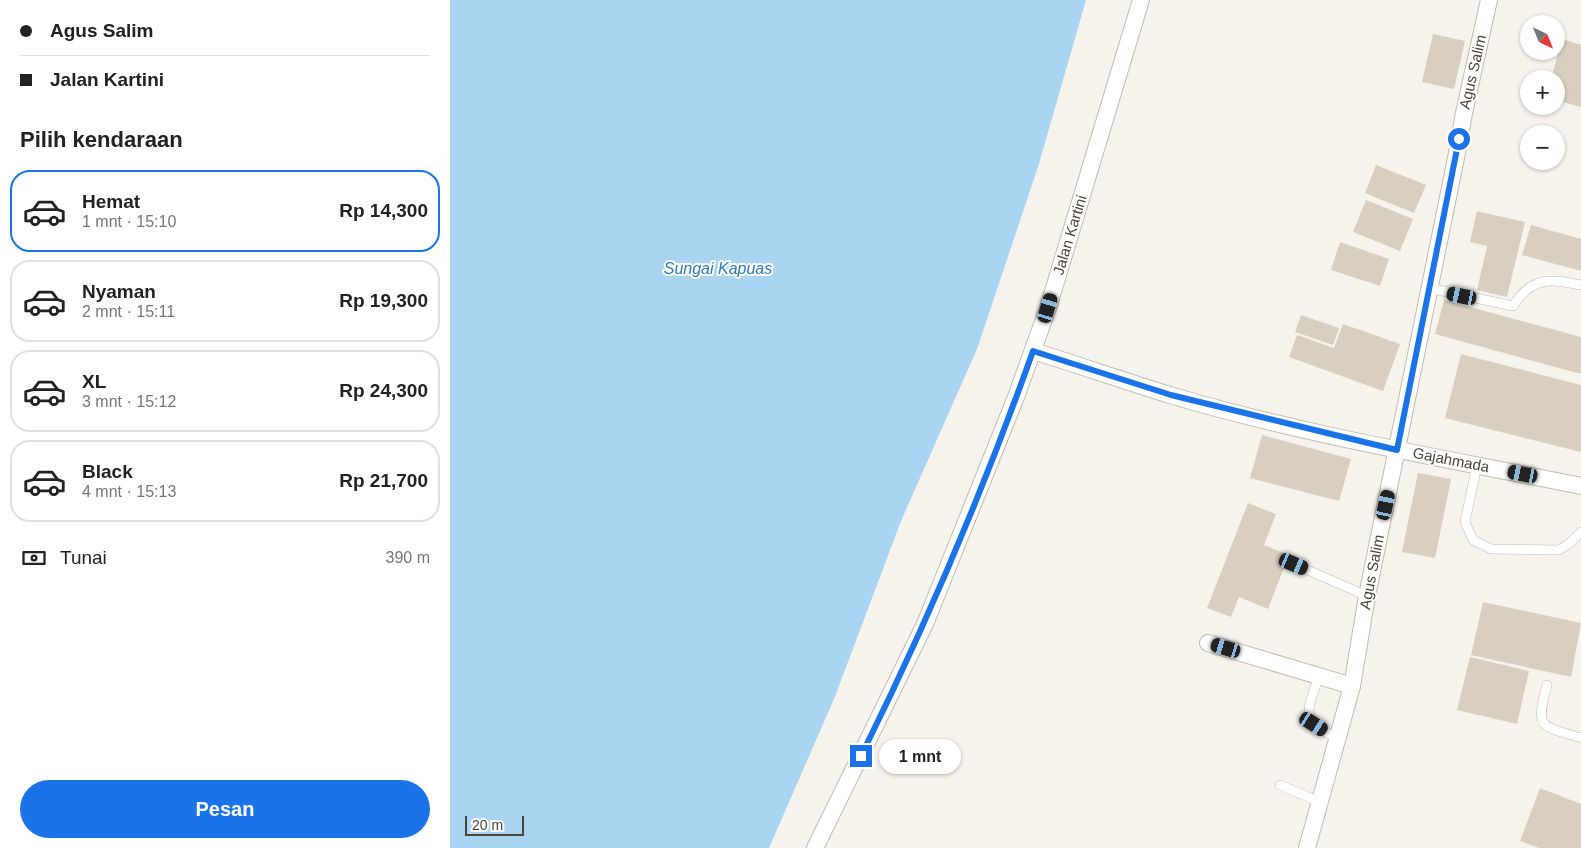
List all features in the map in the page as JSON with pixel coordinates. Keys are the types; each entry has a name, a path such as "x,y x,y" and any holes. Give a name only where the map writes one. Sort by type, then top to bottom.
{"street":[{"name":"Jalan Kartini","path":"815,848 925,624 1016,397 1048,308 1140,0"},
{"name":"Agus Salim","path":"1307,848 1352,686 1367,596 1428,288 1489,0"},
{"name":"Gajahmada","path":"1033,351 1171,395 1397,450 1581,486"},
{"path":"1208,643 1352,686"}],"lane":[{"path":"1428,288 1513,306 1529,286 1543,281 1555,280 1581,285"},
{"path":"1477,465 1465,522 1473,540 1491,548 1559,550 1570,543 1581,532"},
{"path":"1294,564 1367,596"},
{"path":"1319,676 1309,708 1310,718 1314,724 1338,739"},
{"path":"1547,685 1540,711 1540,718 1543,724 1549,728 1581,738"},
{"path":"1280,786 1320,802"}],"water":[{"name":"Sungai Kapuas","path":"450,0 1086,0 1038,167 977,349 901,521 834,699 769,848 450,848"}],"building":[{"path":"1433,34 1465,41 1454,89 1422,82"},
{"path":"1565,40 1581,45 1581,107 1565,103 1565,70 1553,70 1556,60 1565,60"},
{"path":"1376,165 1426,185 1414,213 1365,193"},
{"path":"1366,200 1413,219 1400,251 1353,232"},
{"path":"1477,211 1525,222 1507,297 1477,290 1487,246 1470,242"},
{"path":"1531,225 1581,239 1581,271 1522,255"},
{"path":"1340,242 1389,259 1380,286 1331,270"},
{"path":"1444,300 1581,337 1581,374 1435,334"},
{"path":"1301,315 1339,328 1333,345 1295,332"},
{"path":"1343,324 1400,344 1383,391 1289,357 1297,335 1334,348"},
{"path":"1461,354 1581,385 1581,452 1445,418"},
{"path":"1262,435 1351,459 1339,501 1250,478"},
{"path":"1418,473 1451,479 1435,558 1402,552"},
{"path":"1248,503 1276,514 1264,545 1289,555 1268,609 1239,597 1231,617 1207,608"},
{"path":"1483,602 1581,623 1571,677 1471,655"},
{"path":"1470,657 1529,671 1517,724 1457,710"},
{"path":"1540,788 1581,804 1581,848 1539,848 1520,841"}],"route":[{"path":"861,756 925,624 1033,351 1171,395 1397,450 1459,139"}]}
